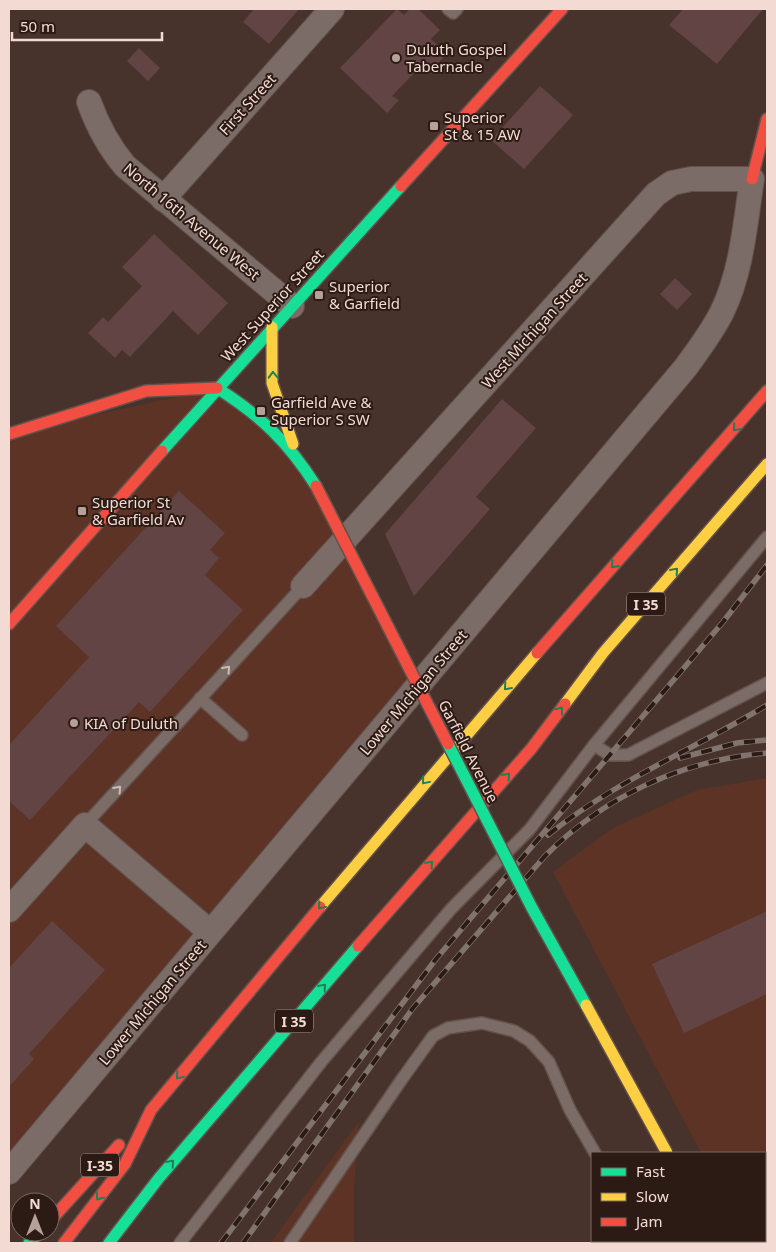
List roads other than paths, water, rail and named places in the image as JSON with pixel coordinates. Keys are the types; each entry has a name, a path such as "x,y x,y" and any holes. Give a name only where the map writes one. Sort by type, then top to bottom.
{"main road":[{"name":"West Superior Street","path":"9,624 217,388 562,9"},
{"path":"752,179 767,119"},
{"path":"272,327 272,383 297,455"},
{"path":"9,434 146,391 217,388"},
{"name":"Garfield Avenue","path":"217,388 248,407 276,430 297,455 316,486 532,908 666,1152"},
{"path":"64,1243 125,1164 151,1110 439,764 570,614 683,491 767,391"},
{"name":"I 35","path":"109,1243 159,1178 381,919 525,756 603,654 767,464"},
{"name":"I-35","path":"60,1210 151,1110"},
{"path":"118,1243 159,1178"}],"street":[{"name":"First Street","path":"163,199 332,9"},
{"name":"North 16th Avenue West","path":"89,102 98,126 108,144 125,166 292,306"},
{"name":"West Michigan Street","path":"303,586 656,194 672,183 691,179 752,179"},
{"name":"Lower Michigan Street","path":"9,1172 661,399 711,332 734,282 741,253 752,179"},
{"path":"9,910 85,825 210,932"}],"lane":[{"path":"448,9 453,13 457,9"},
{"path":"180,1243 322,1061 451,909 530,829 594,745 767,537"},
{"path":"85,825 303,586"},
{"path":"594,745 610,755 628,755 767,683"},
{"path":"200,698 242,735"},
{"path":"290,1243 407,1071 433,1036 448,1028 482,1023 514,1031 530,1041 549,1062 570,1110 594,1152"}],"railway":[{"path":"221,1243 436,959 723,622 767,565"},
{"path":"548,835 601,797 767,705"},
{"path":"680,758 737,743 767,740"},
{"path":"243,1243 413,1008 545,856 593,816 619,799 647,785 675,773 705,764 767,753"}],"place":[{"name":"Duluth Gospel Tabernacle","path":"396,58"},
{"name":"Superior St & 15 AW","path":"434,126"},
{"name":"Superior & Garfield","path":"319,295"},
{"name":"Garfield Ave & Superior S SW","path":"261,411"},
{"name":"Superior St & Garfield Av","path":"82,511"},
{"name":"KIA of Duluth","path":"74,723"}]}
